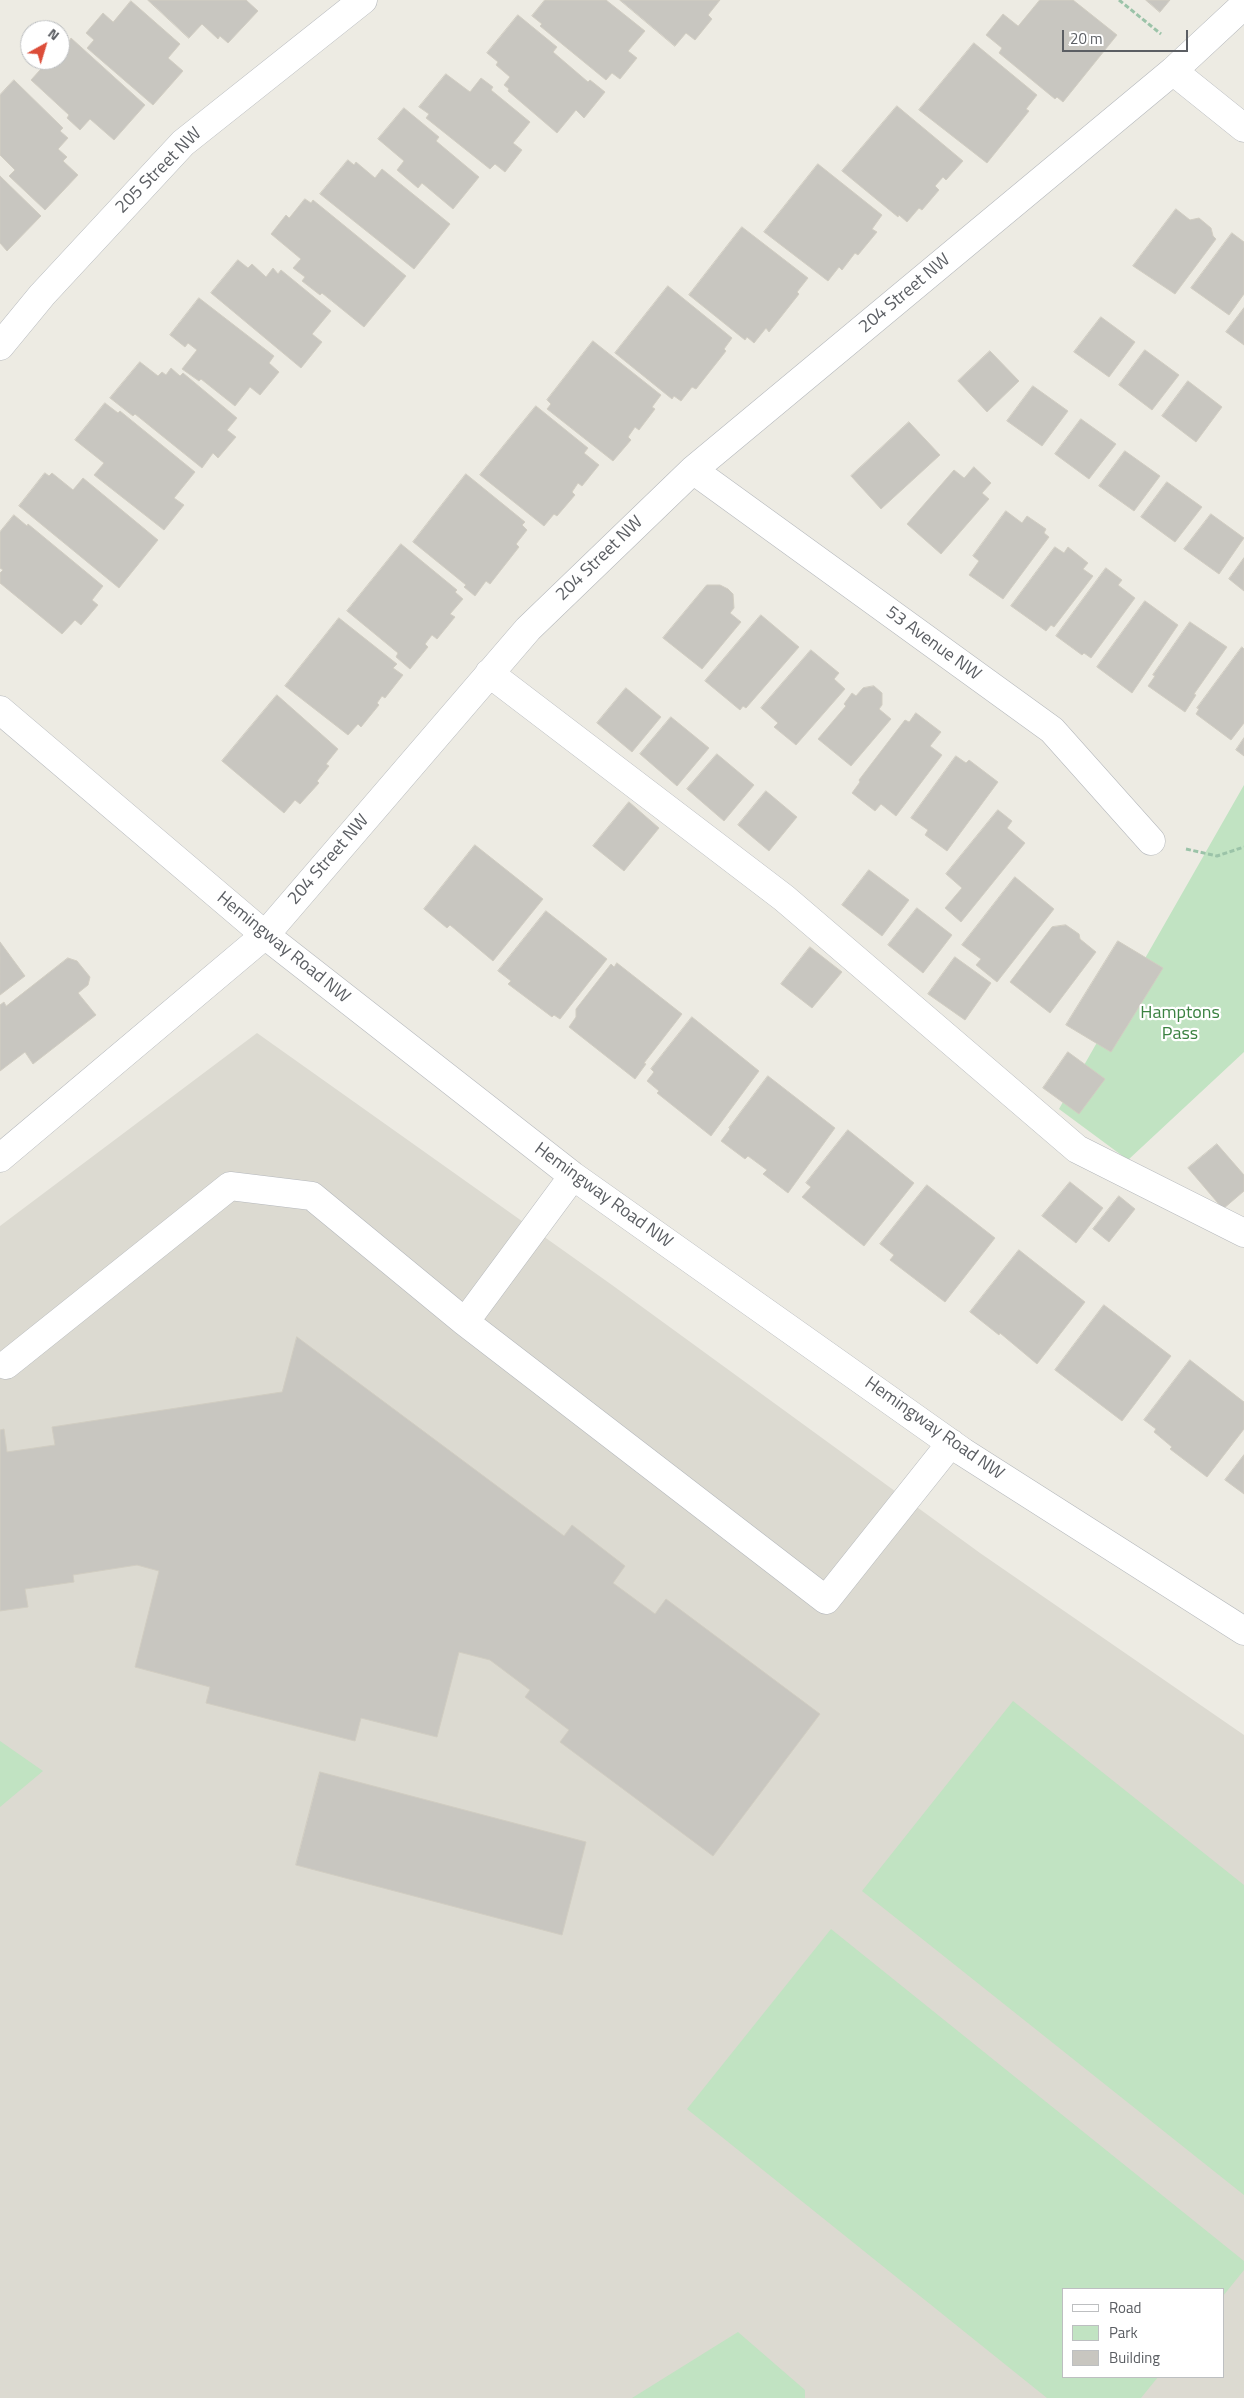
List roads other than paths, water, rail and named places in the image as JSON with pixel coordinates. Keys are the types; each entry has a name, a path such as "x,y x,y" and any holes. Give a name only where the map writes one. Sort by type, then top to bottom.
{"street":[{"name":"205 Street NW","path":"0,346 42,295 183,143 363,0"},
{"name":"204 Street NW","path":"0,1158 265,935 528,628 693,470 1181,64 1244,5"},
{"path":"1181,64 1244,128"},
{"name":"53 Avenue NW","path":"693,470 1052,730 1151,841"},
{"path":"489,674 784,898 1077,1149 1244,1233"},
{"name":"Hemingway Road NW","path":"0,710 265,935 573,1176 951,1443 1244,1632"},
{"path":"465,1322 573,1176"},
{"path":"6,1365 230,1186 312,1196 465,1322 826,1600 951,1443"}],"park label":[{"name":"Hamptons Pass","path":"1180,1024"}]}
